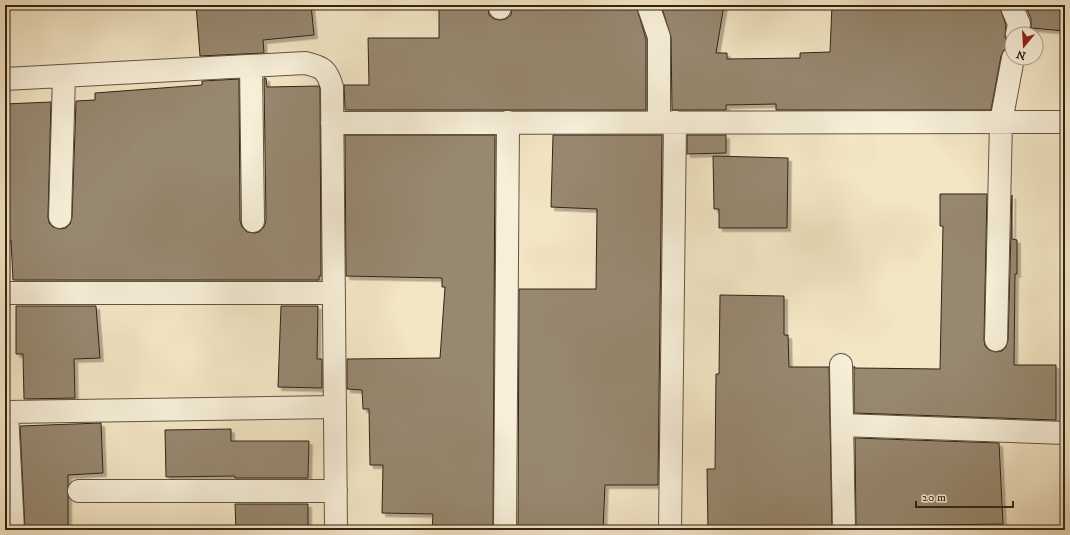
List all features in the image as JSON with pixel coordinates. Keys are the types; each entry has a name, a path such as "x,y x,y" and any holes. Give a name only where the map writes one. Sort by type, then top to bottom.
{"street":[{"path":"648,5 659,37 667,122 670,530"},
{"path":"1011,5 1019,26"},
{"path":"5,79 305,63 317,66 328,73 332,87 336,530"},
{"path":"251,66 253,221"},
{"path":"996,340 1001,122 1012,66"},
{"path":"60,218 64,76"},
{"path":"505,530 508,122"},
{"path":"332,123 1065,122"},
{"path":"5,293 334,293"},
{"path":"841,366 844,530"},
{"path":"13,530 7,412 335,407"},
{"path":"842,425 1065,433"},
{"path":"79,491 336,491"}],"building":[{"path":"196,5 311,5 314,35 263,40 264,53 200,56"},
{"path":"439,5 488,5 489,15 494,19 500,20 506,19 511,15 512,5 636,5 646,39 646,110 345,110 344,85 369,85 368,38 439,38"},
{"path":"661,5 724,5 716,53 727,53 727,59 800,58 800,53 830,52 832,5 999,5 1006,25 1004,26 1004,50 1001,56 991,110 776,110 776,104 726,105 726,110 672,110 671,37"},
{"path":"1025,5 1065,5 1065,31 1044,29 1044,26 1031,26 1031,19"},
{"path":"264,78 266,78 267,87 319,86 320,89 321,276 319,276 319,280 13,280 11,240 5,241 5,104 51,102 48,217 49,223 53,227 60,229 66,228 70,224 72,217 76,101 95,100 95,93 202,85 202,81 239,79 240,221 242,227 247,232 254,233 259,232 264,227 266,221"},
{"path":"345,135 495,135 493,530 432,530 433,514 382,513 383,465 370,465 369,409 363,409 362,390 347,389 347,359 440,358 445,287 442,287 442,278 346,276"},
{"path":"553,135 662,135 658,485 605,485 603,530 518,530 519,289 596,289 597,209 551,207"},
{"path":"687,135 726,135 726,153 687,154"},
{"path":"713,156 788,158 787,228 719,228 719,209 714,209"},
{"path":"940,194 987,194 984,340 985,346 989,350 996,352 1002,351 1006,347 1008,340 1012,195 1012,239 1017,240 1014,365 1056,365 1056,420 854,413 854,366 855,368 940,369 943,226 940,226"},
{"path":"720,295 784,296 784,335 788,335 789,367 829,367 832,530 708,530 707,469 715,469 716,374 719,374"},
{"path":"16,306 96,306 100,358 74,359 75,398 24,399 23,354 16,354"},
{"path":"281,306 318,306 317,359 322,359 322,388 278,387"},
{"path":"101,423 103,473 68,475 68,530 25,530 20,426"},
{"path":"231,429 231,441 309,441 308,478 235,478 235,476 166,477 165,430"},
{"path":"855,438 999,443 1003,524 865,526 865,530 856,530"},
{"path":"235,504 308,504 308,530 236,530"}]}
